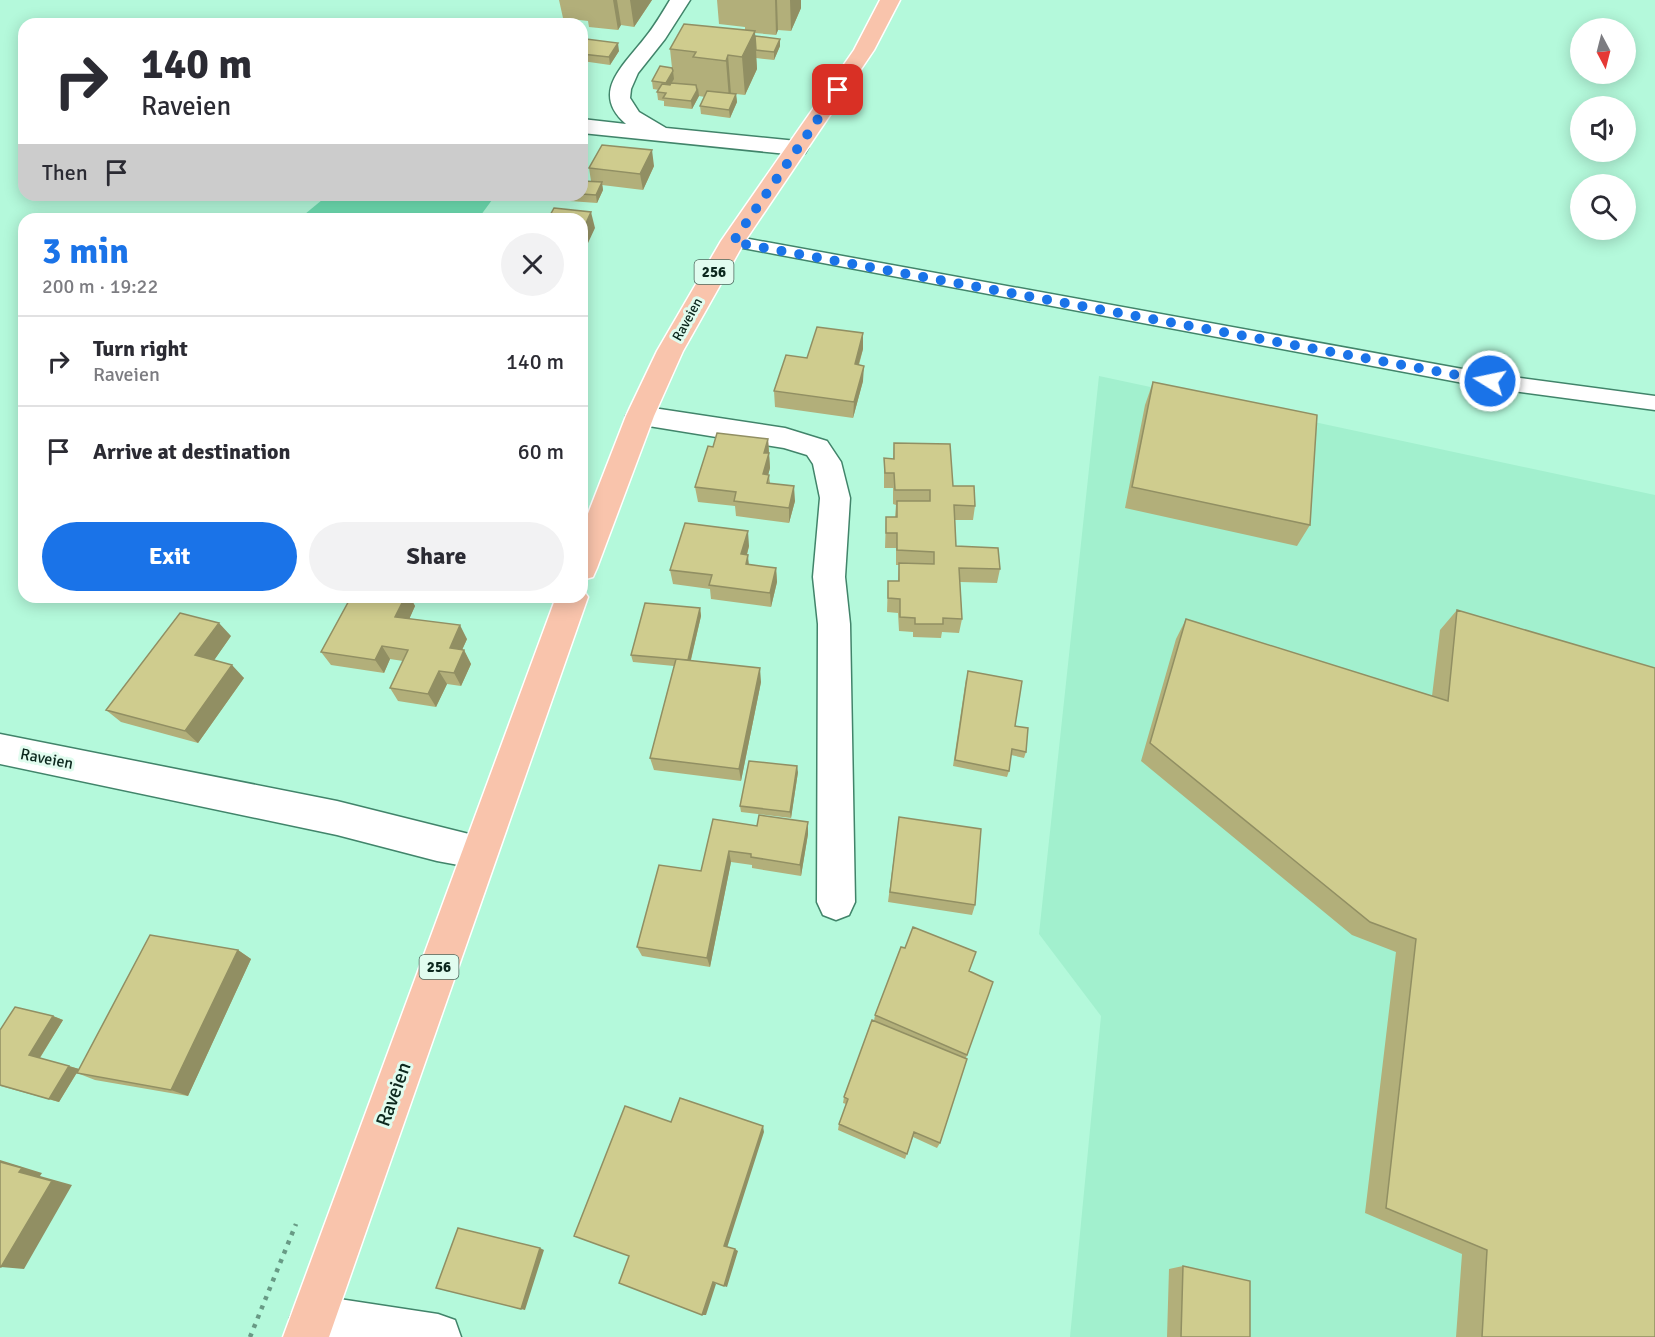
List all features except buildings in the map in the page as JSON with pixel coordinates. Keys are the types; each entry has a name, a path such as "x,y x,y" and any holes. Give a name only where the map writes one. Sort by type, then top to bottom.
{"main road":[{"name":"Raveien","path":"588,536 591,520 670,351 733,242 864,50 890,0"},
{"name":"Raveien","path":"310,1328 570,603"}],"street":[{"path":"659,133 631,117 621,103 620,88 625,77 651,44 680,0"},
{"path":"588,127 797,148"},
{"path":"640,416 785,438 817,448 827,462 835,498 829,577 834,624 836,902"},
{"name":"Raveien","path":"0,749 337,818 437,844 480,852"},
{"path":"310,1328 438,1337"}],"lane":[{"path":"733,242 1490,381 1655,403"}],"shaded area":[{"path":"321,201 491,201 482,213 306,213"},
{"path":"1099,376 1655,495 1655,1337 1070,1337 1101,1016 1039,934"}],"route":[{"path":"838,90 733,242 798,252 1490,381"}]}
